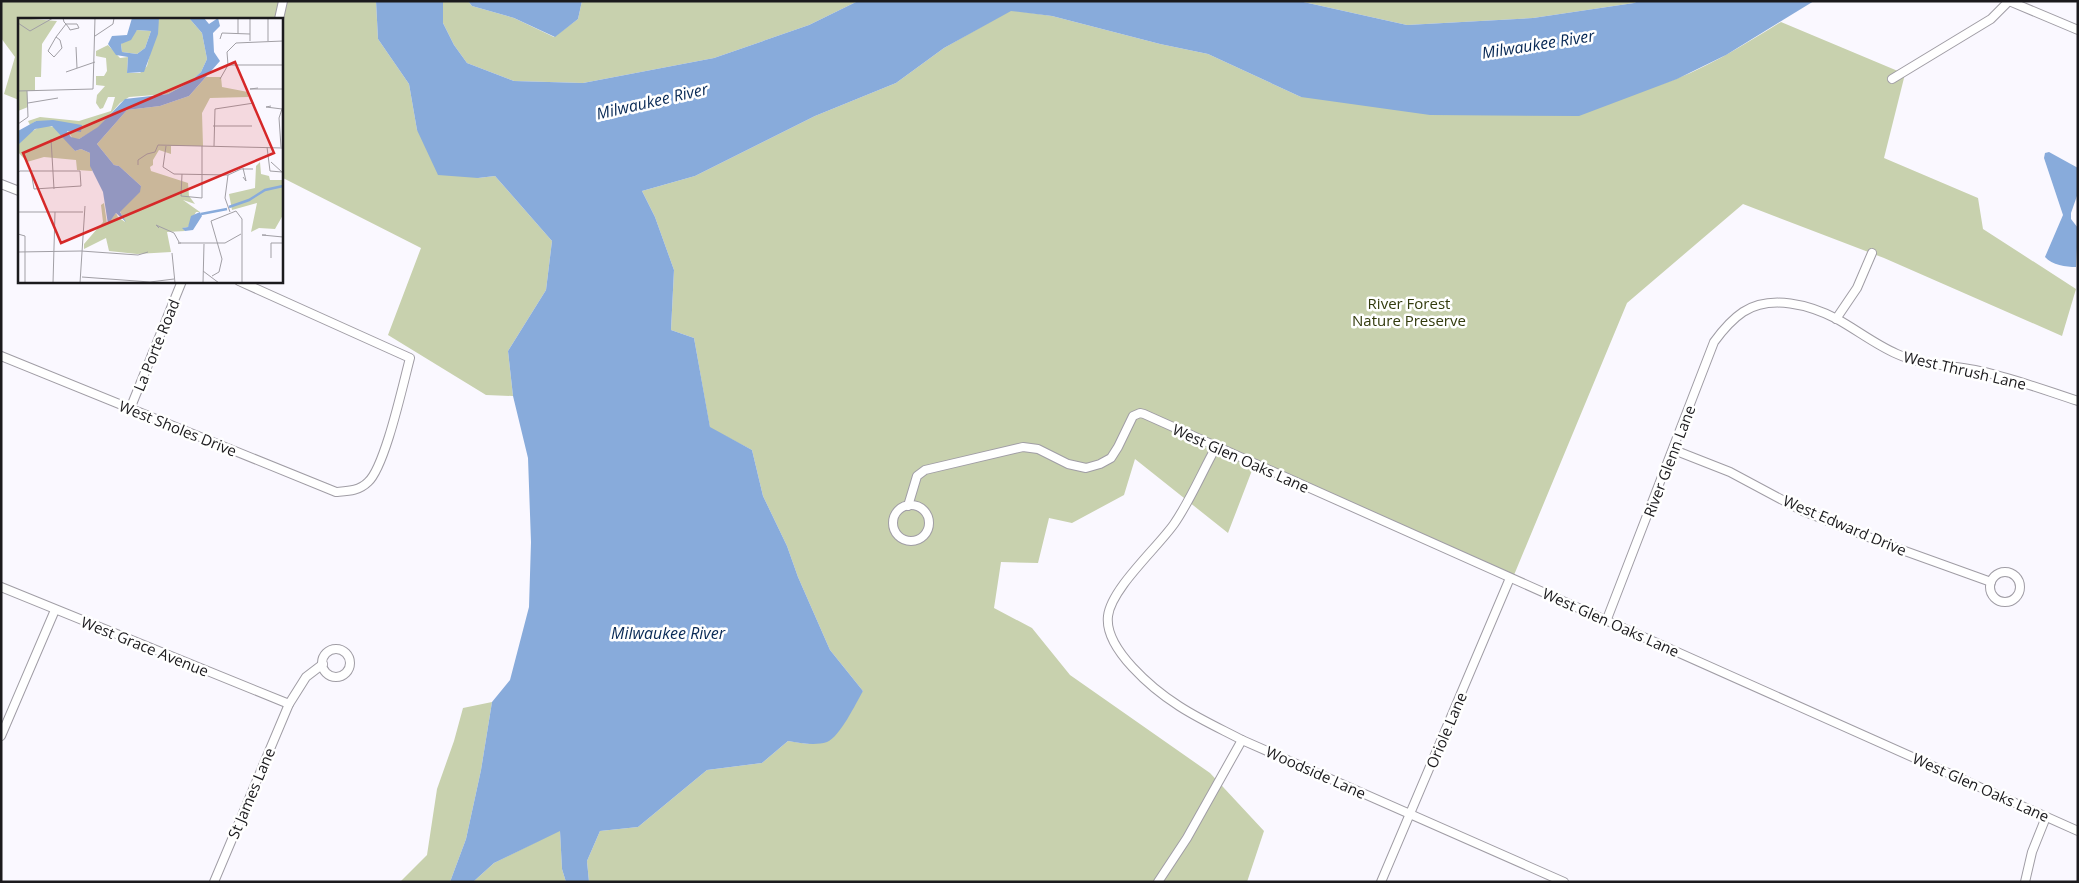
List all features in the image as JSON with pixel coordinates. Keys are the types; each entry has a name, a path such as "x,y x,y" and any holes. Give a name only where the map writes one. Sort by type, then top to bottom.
{"street":[{"path":"279,18 283,1"},
{"path":"1892,79 1991,19 2009,1 2078,30"},
{"path":"1,193 3,184 18,191"},
{"path":"1836,319 1857,288 1872,253"},
{"name":"La Porte Road","path":"130,409 182,282"},
{"name":"West Sholes Drive","path":"1,356 336,492 356,490 369,482 380,465 410,358 241,282"},
{"name":"West Thrush Lane","path":"1743,312 1761,305 1782,303 1803,305 1836,319 1897,354 1933,364 1975,370 2016,380 2078,401"},
{"name":"River Glenn Lane","path":"1607,619 1674,450 1714,342 1726,326 1743,312"},
{"name":"West Glen Oaks Lane","path":"908,506 917,476 925,470 1023,447 1038,449 1068,464 1086,468 1100,464 1111,458 1132,416 1140,413 1144,414 1510,578 1607,619 2078,831"},
{"name":"Woodside Lane","path":"1216,447 1174,525 1115,595 1108,616 1109,634 1122,655 1138,672 1177,705 1242,740 1564,882"},
{"name":"West Edward Drive","path":"1674,450 1730,472 1803,511 1891,546 1991,582"},
{"path":"908,506 920,508 928,516 930,522 923,538 912,542 906,541 896,534 893,522 898,511 908,506"},
{"name":"Oriole Lane","path":"1381,882 1510,578"},
{"name":"West Grace Avenue","path":"1,587 289,704"},
{"path":"1,736 56,610"},
{"name":"St James Lane","path":"214,882 289,704 306,677 323,664"},
{"path":"1158,882 1187,838 1242,740"},
{"path":"2025,882 2032,852 2046,817"}],"green space":[{"path":"1,1 376,1 378,39 409,84 417,130 478,178 495,176 552,241 546,290 508,351 513,396 486,395 388,335 421,248 282,178 282,18 18,18 18,100 4,94 15,57 1,38"},
{"path":"443,1 468,1 472,6 514,18 554,37 578,19 582,1 858,1 809,25 714,58 583,83 514,81 467,63 454,45 443,23"},
{"path":"1299,1 1638,1 1533,18 1407,25"},
{"name":"River Forest Nature Preserve","path":"1011,10 1052,16 1160,44 1208,54 1301,97 1659,85 1707,65 1781,22 1905,74 1884,158 1978,198 1983,229 2076,289 2062,336 1884,258 1743,204 1627,303 1514,575 1256,460 1228,533 1135,459 1124,495 1072,523 1049,518 1038,563 1001,562 994,608 1032,628 1070,675 1210,773 1264,831 1247,882 589,882 587,861 600,831 638,827 707,770 762,763 788,741 808,744 863,691 830,650 798,577 787,546 763,496 752,450 710,428 694,338 671,330 674,270 655,217 642,191 695,176 815,116 896,83 944,48"},
{"path":"492,702 481,770 466,839 450,882 400,882 427,855 437,789 454,741 463,708"},
{"path":"560,830 562,869 566,882 473,882 494,863"}],"water":[{"name":"Milwaukee River","path":"376,1 443,1 443,23 454,45 467,63 514,81 583,83 714,58 809,25 858,1 1299,1 1407,25 1533,18 1638,1 1814,1 1726,55 1677,79 1579,116 1430,115 1301,97 1208,54 1160,44 1052,16 1011,11 944,48 896,83 815,116 695,176 642,191 655,217 674,270 671,330 694,338 710,427 752,450 763,496 787,546 798,577 830,650 863,691 842,727 827,742 813,744 788,741 762,763 707,770 638,827 600,831 587,861 589,882 566,882 562,869 560,831 494,863 473,882 450,882 466,839 481,770 492,702 510,680 529,607 531,542 528,458 513,396 508,351 546,290 552,241 495,176 478,178 438,175 417,130 409,84 378,39"},
{"path":"468,1 582,1 578,19 555,37 514,18 472,6"},
{"path":"2049,152 2078,168 2078,193 2071,213 2071,219 2078,228 2076,267 2055,264 2045,257 2063,215 2044,158 2045,153"}]}
